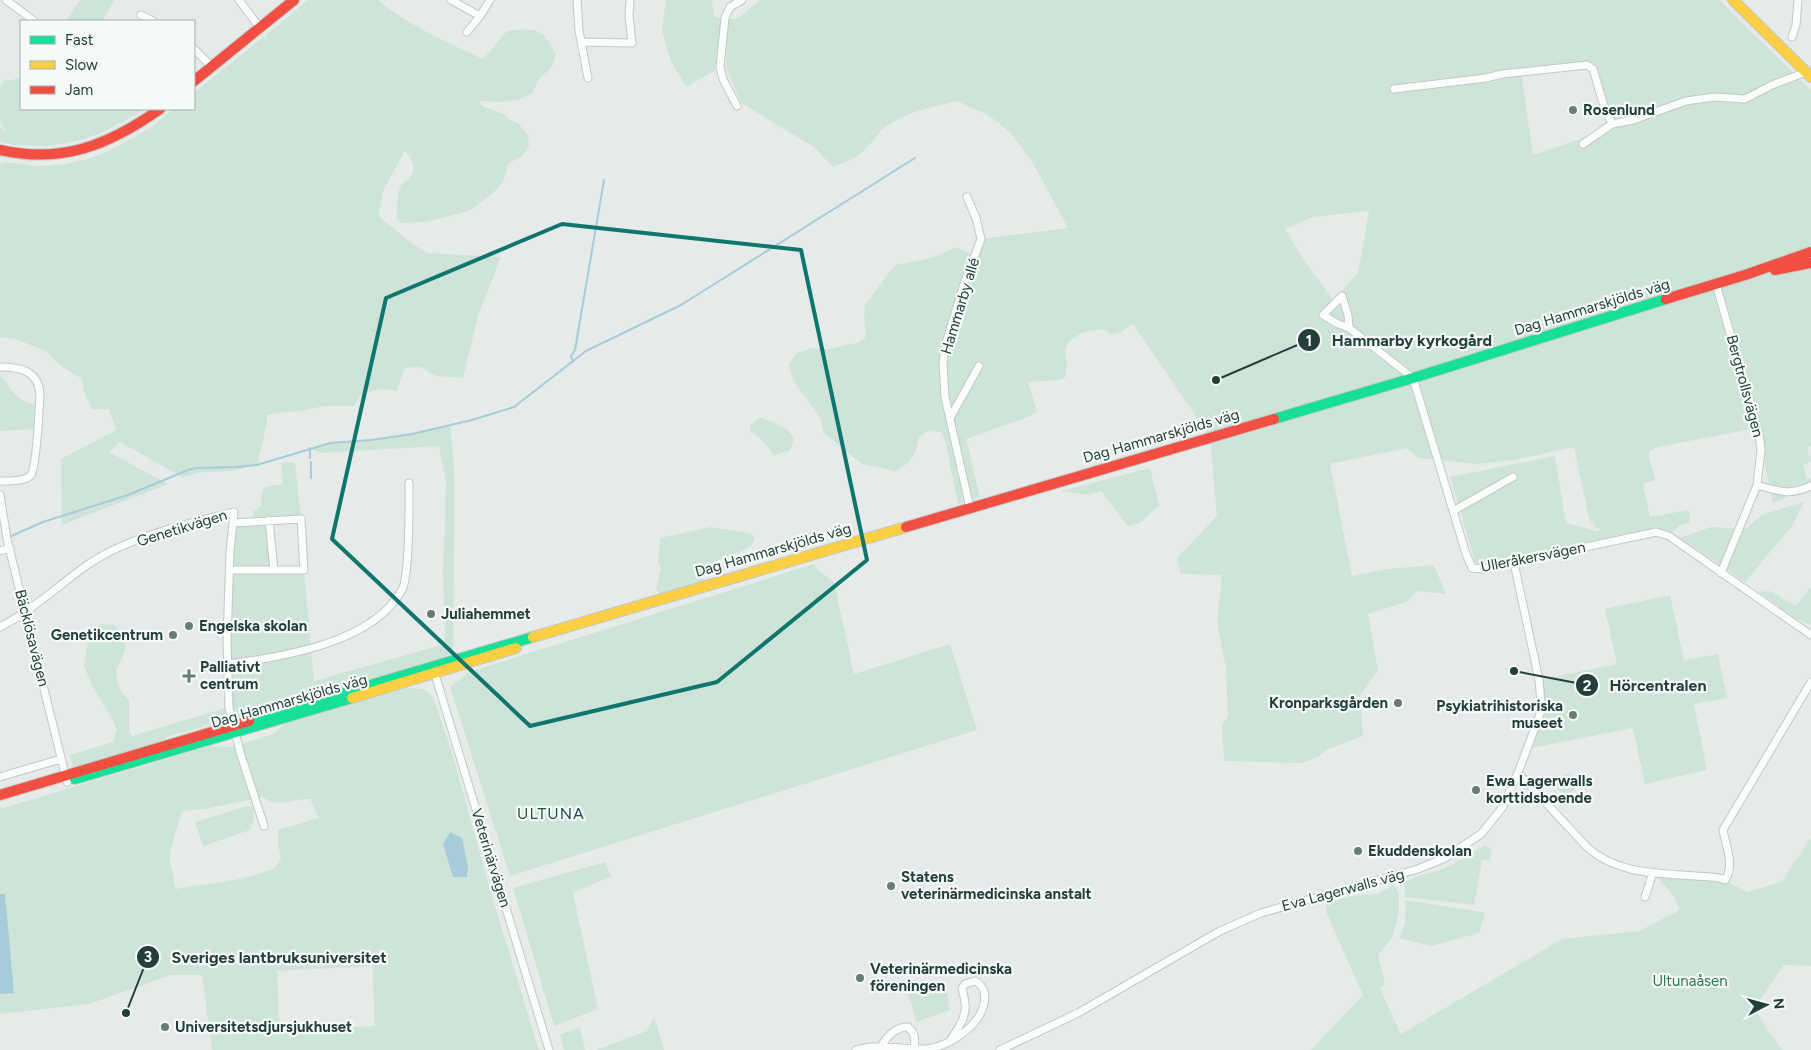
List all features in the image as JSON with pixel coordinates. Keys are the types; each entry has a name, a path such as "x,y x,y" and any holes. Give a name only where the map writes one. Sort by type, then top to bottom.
{"main road":[{"path":"195,80 294,0"},
{"path":"1733,0 1809,74"},
{"path":"0,150 34,156 62,154 84,149 105,141 144,121 159,110"},
{"name":"Dag Hammarskjölds väg","path":"0,795 234,730 434,670 585,621 1413,378 1745,275 1811,252"},
{"name":"Dag Hammarskjölds väg","path":"1745,275 1811,263"},
{"name":"Dag Hammarskjölds väg","path":"0,802 66,778"}],"street":[{"path":"6,0 33,20"},
{"path":"239,0 260,28"},
{"path":"451,0 480,16"},
{"path":"467,32 490,0"},
{"path":"576,0 576,10 588,78"},
{"path":"581,42 632,42 629,16 630,0"},
{"path":"737,106 723,79 720,68 725,18 730,7 742,0"},
{"path":"1792,37 1796,25 1798,0"},
{"path":"141,15 151,20"},
{"path":"195,51 212,67"},
{"path":"1394,89 1486,78 1502,74 1587,65 1593,69 1604,106 1612,124"},
{"path":"1583,144 1612,124 1633,120 1686,101 1714,97 1745,99 1772,85 1809,74"},
{"name":"Hammarby allé","path":"967,197 976,218 981,239 965,281 945,346 943,364 946,397 970,508"},
{"name":"Bergtrollsvägen","path":"1716,284 1759,434 1761,450 1757,485 1721,573"},
{"path":"1350,328 1342,296 1323,316 1350,328 1413,378"},
{"path":"950,418 979,366"},
{"path":"0,367 26,370 35,378 40,386 32,474 27,478 0,481"},
{"name":"Ulleråkersvägen","path":"1413,378 1452,511 1472,568 1484,569 1656,532 1669,536 1811,635"},
{"path":"1452,511 1513,477"},
{"path":"228,664 295,652 349,636 381,614 402,589 406,567 410,483"},
{"path":"1757,485 1784,493 1795,492 1811,486"},
{"name":"Bäcklösavägen","path":"0,495 7,537 66,778"},
{"name":"Genetikvägen","path":"0,627 26,612 90,563 112,551 189,523 234,512 230,570 229,708 264,826"},
{"path":"230,570 304,570 301,519 233,523"},
{"path":"270,520 274,570"},
{"path":"0,551 10,548"},
{"name":"Eva Lagerwalls väg","path":"1000,1050 1078,1013 1220,930 1242,920 1261,913 1418,870 1445,858 1481,834 1502,808 1518,773 1540,714 1541,694 1514,563"},
{"name":"Veterinärvägen","path":"434,670 549,1050"},
{"path":"1518,773 1597,856 1612,864 1653,872 1725,880 1729,874 1730,867 1723,830 1811,682"},
{"path":"0,777 62,759"},
{"path":"1645,897 1653,872"},
{"path":"856,1050 879,1048 929,1050 950,1041 968,1030 980,1016 985,996 984,989 980,983 975,981 964,984 962,988 966,1004 964,1015 950,1041"},
{"path":"879,1048 898,1028 908,1027 916,1038 914,1049"}],"highlighted area":[{"path":"562,224 801,250 867,560 717,682 530,726 332,539 386,298"}],"green space":[{"path":"80,0 115,0 103,20 66,20"},
{"path":"308,0 378,0 415,26 483,59 507,31 537,31 552,46 556,55 552,67 538,80 533,92 521,99 502,102 478,101 484,107 504,114 509,119 518,123 528,135 529,146 522,156 508,164 505,177 493,193 469,211 425,222 402,223 397,219 399,190 412,175 413,171 411,160 405,150 383,191 379,216 427,253 501,257 478,316 463,378 436,376 420,367 405,368 396,391 383,389 362,393 354,406 325,406 267,415 267,424 257,465 230,471 204,472 182,477 120,442 109,452 168,484 62,525 61,459 116,430 109,409 92,409 84,392 82,379 61,366 46,351 18,340 0,337 0,164 4,162 38,166 66,164 88,159 109,151 147,130 173,110 195,110 195,92 263,37 268,40 265,36 296,10 301,14 297,9"},
{"path":"666,0 712,0 714,16 721,19 717,63 714,71 686,87 671,61 662,31"},
{"path":"760,0 1719,0 1811,90 1811,446 1807,447 1811,462 1803,465 1807,479 1811,478 1811,486 1773,503 1757,428 1655,448 1649,452 1649,459 1656,480 1643,484 1650,517 1689,510 1690,523 1680,525 1669,536 1656,532 1634,537 1628,533 1486,564 1475,562 1450,477 1555,456 1566,523 1596,531 1601,530 1595,527 1589,519 1574,447 1514,460 1477,464 1418,458 1407,448 1330,464 1352,576 1388,569 1434,565 1446,594 1416,591 1409,601 1368,614 1378,670 1360,696 1363,736 1328,749 1318,757 1303,763 1224,761 1222,725 1228,716 1226,668 1217,623 1222,575 1181,574 1177,558 1217,516 1210,437 1133,324 1119,333 1110,335 1104,329 1081,333 1068,343 1065,352 1067,365 1065,378 1028,383 1037,411 1028,417 966,439 980,497 958,504 945,440 941,432 929,430 919,437 915,453 907,464 895,471 862,464 824,433 821,419 793,380 789,364 796,354 811,348 829,349 856,343 865,338 865,305 895,265 931,258 956,247 975,256 981,239 1068,228 1026,153 1016,140 992,118 958,101 922,110 896,120 884,128 858,155 833,167 814,147 741,103 726,67 728,19 737,19","holes":["1587,65 1593,69 1612,124 1604,131 1533,155 1521,72","1369,211 1358,273 1333,300 1304,260 1285,229 1313,217"]},
{"path":"20,77 20,110 144,110 103,132 82,140 49,146 12,145 0,141 0,126 6,134 0,121 0,87 5,79 9,81"},
{"path":"0,375 19,397 35,406 34,429 0,431"},
{"path":"762,418 779,425 790,433 793,441 789,451 774,455 760,438 750,431 751,425 757,419"},
{"path":"451,425 455,486 453,652 447,656 237,720 230,714 199,728 170,736 157,743 73,767 70,755 113,742 117,730 112,718 93,688 84,666 89,634 101,624 114,625 127,634 124,652 117,668 116,676 121,690 129,700 129,731 132,736 229,707 233,523 253,521 253,512 261,506 262,490 267,486 283,484 281,463 295,463 301,519 270,521 274,570 304,570 314,681 445,644 443,569 446,483 439,446 321,453 310,448 333,443 391,438"},
{"path":"1150,468 1159,505 1140,523 1128,526 1101,491 1089,495 1061,491"},
{"path":"1804,502 1792,526 1745,582 1680,538 1711,527 1746,529 1761,515"},
{"path":"711,527 750,533 755,538 751,546 742,551 701,567 704,581 659,594 656,589 661,569 658,562 660,538"},
{"path":"814,564 818,570 834,582 854,674 950,644 977,730 510,876 450,687 469,672"},
{"path":"1811,587 1811,625 1794,618 1759,592 1770,591 1796,606"},
{"path":"1670,595 1684,660 1718,654 1727,698 1694,704 1707,770 1645,784 1633,728 1526,749 1540,714 1539,680 1617,664 1605,609"},
{"path":"407,688 424,689 433,697 451,749 490,890 539,1050 212,1050 202,975 171,975 89,1004 0,1014 0,809 210,746 233,747 275,733 284,724","holes":["263,797 280,803 310,799 319,818 278,830 281,859 276,866 269,870 234,880 176,889 170,852 182,811 205,809","372,966 375,1026 280,1030 277,971"]},
{"path":"1563,774 1571,774 1577,780 1577,788 1571,794 1563,794 1557,788 1557,780"},
{"path":"247,806 253,808 254,819 250,830 203,846 195,822"},
{"name":"Ultunaåsen","path":"1811,838 1811,966 1784,965 1754,1009 1782,1050 1311,1050 1363,995 1327,914 1326,904 1351,896 1377,894 1394,885 1399,894 1399,912 1392,938 1378,955 1385,984 1380,989 1401,1034 1562,939 1639,931 1680,910 1674,897 1653,872 1722,879 1747,892 1781,882"},
{"path":"1485,845 1492,850 1490,860 1482,860 1474,905 1405,897 1404,881 1448,867"},
{"path":"605,862 611,876 573,893 598,1009 554,1026 513,888"},
{"path":"1406,900 1485,913 1479,933 1431,946 1399,938 1405,923"},
{"path":"933,981 946,988 950,1010 916,1022 912,1004 907,995"},
{"path":"654,1017 664,1050 596,1050 647,1031"},
{"path":"580,1027 585,1050 564,1050 560,1035"}],"water":[{"path":"450,832 462,838 468,867 467,877 453,877 443,844"},
{"path":"0,894 5,894 14,993 0,994"}],"waterway":[{"path":"9,537 43,522 128,495 188,470 257,465 330,443 412,434 472,420 514,407 586,351 681,305 915,158"},
{"path":"573,362 571,356 575,350 604,180"},
{"path":"310,448 310,458"},
{"path":"311,462 311,478"}],"traffic: fast":[{"path":"1274,419 1666,299"},
{"path":"249,721 533,637"},
{"path":"75,779 352,698"}],"traffic: slow":[{"path":"1733,0 1811,77"},
{"path":"533,637 906,527"},
{"path":"352,698 516,648"}],"traffic: jam":[{"path":"195,80 294,0"},
{"path":"0,150 44,155 84,148 122,133 159,110"},
{"path":"1666,299 1745,275 1811,252"},
{"path":"1775,270 1811,263"},
{"path":"906,527 1274,419"},
{"path":"0,795 249,721"}],"place":[{"name":"Rosenlund","path":"1573,110"},
{"name":"Hammarby kyrkogård","path":"1216,380"},
{"name":"Juliahemmet","path":"431,614"},
{"name":"Engelska skolan","path":"189,626"},
{"name":"Genetikcentrum","path":"173,635"},
{"name":"Hörcentralen","path":"1514,671"},
{"name":"Palliativt centrum","path":"189,676"},
{"name":"Kronparksgården","path":"1398,703"},
{"name":"Psykiatrihistoriska museet","path":"1573,715"},
{"name":"Ewa Lagerwalls korttidsboende","path":"1476,790"},
{"name":"Ekuddenskolan","path":"1358,851"},
{"name":"Statens veterinärmedicinska anstalt","path":"891,886"},
{"name":"Veterinärmedicinska föreningen","path":"860,978"},
{"name":"Sveriges lantbruksuniversitet","path":"126,1013"},
{"name":"Universitetsdjursjukhuset","path":"165,1027"}],"district":[{"name":"ULTUNA","path":"551,813"}]}
